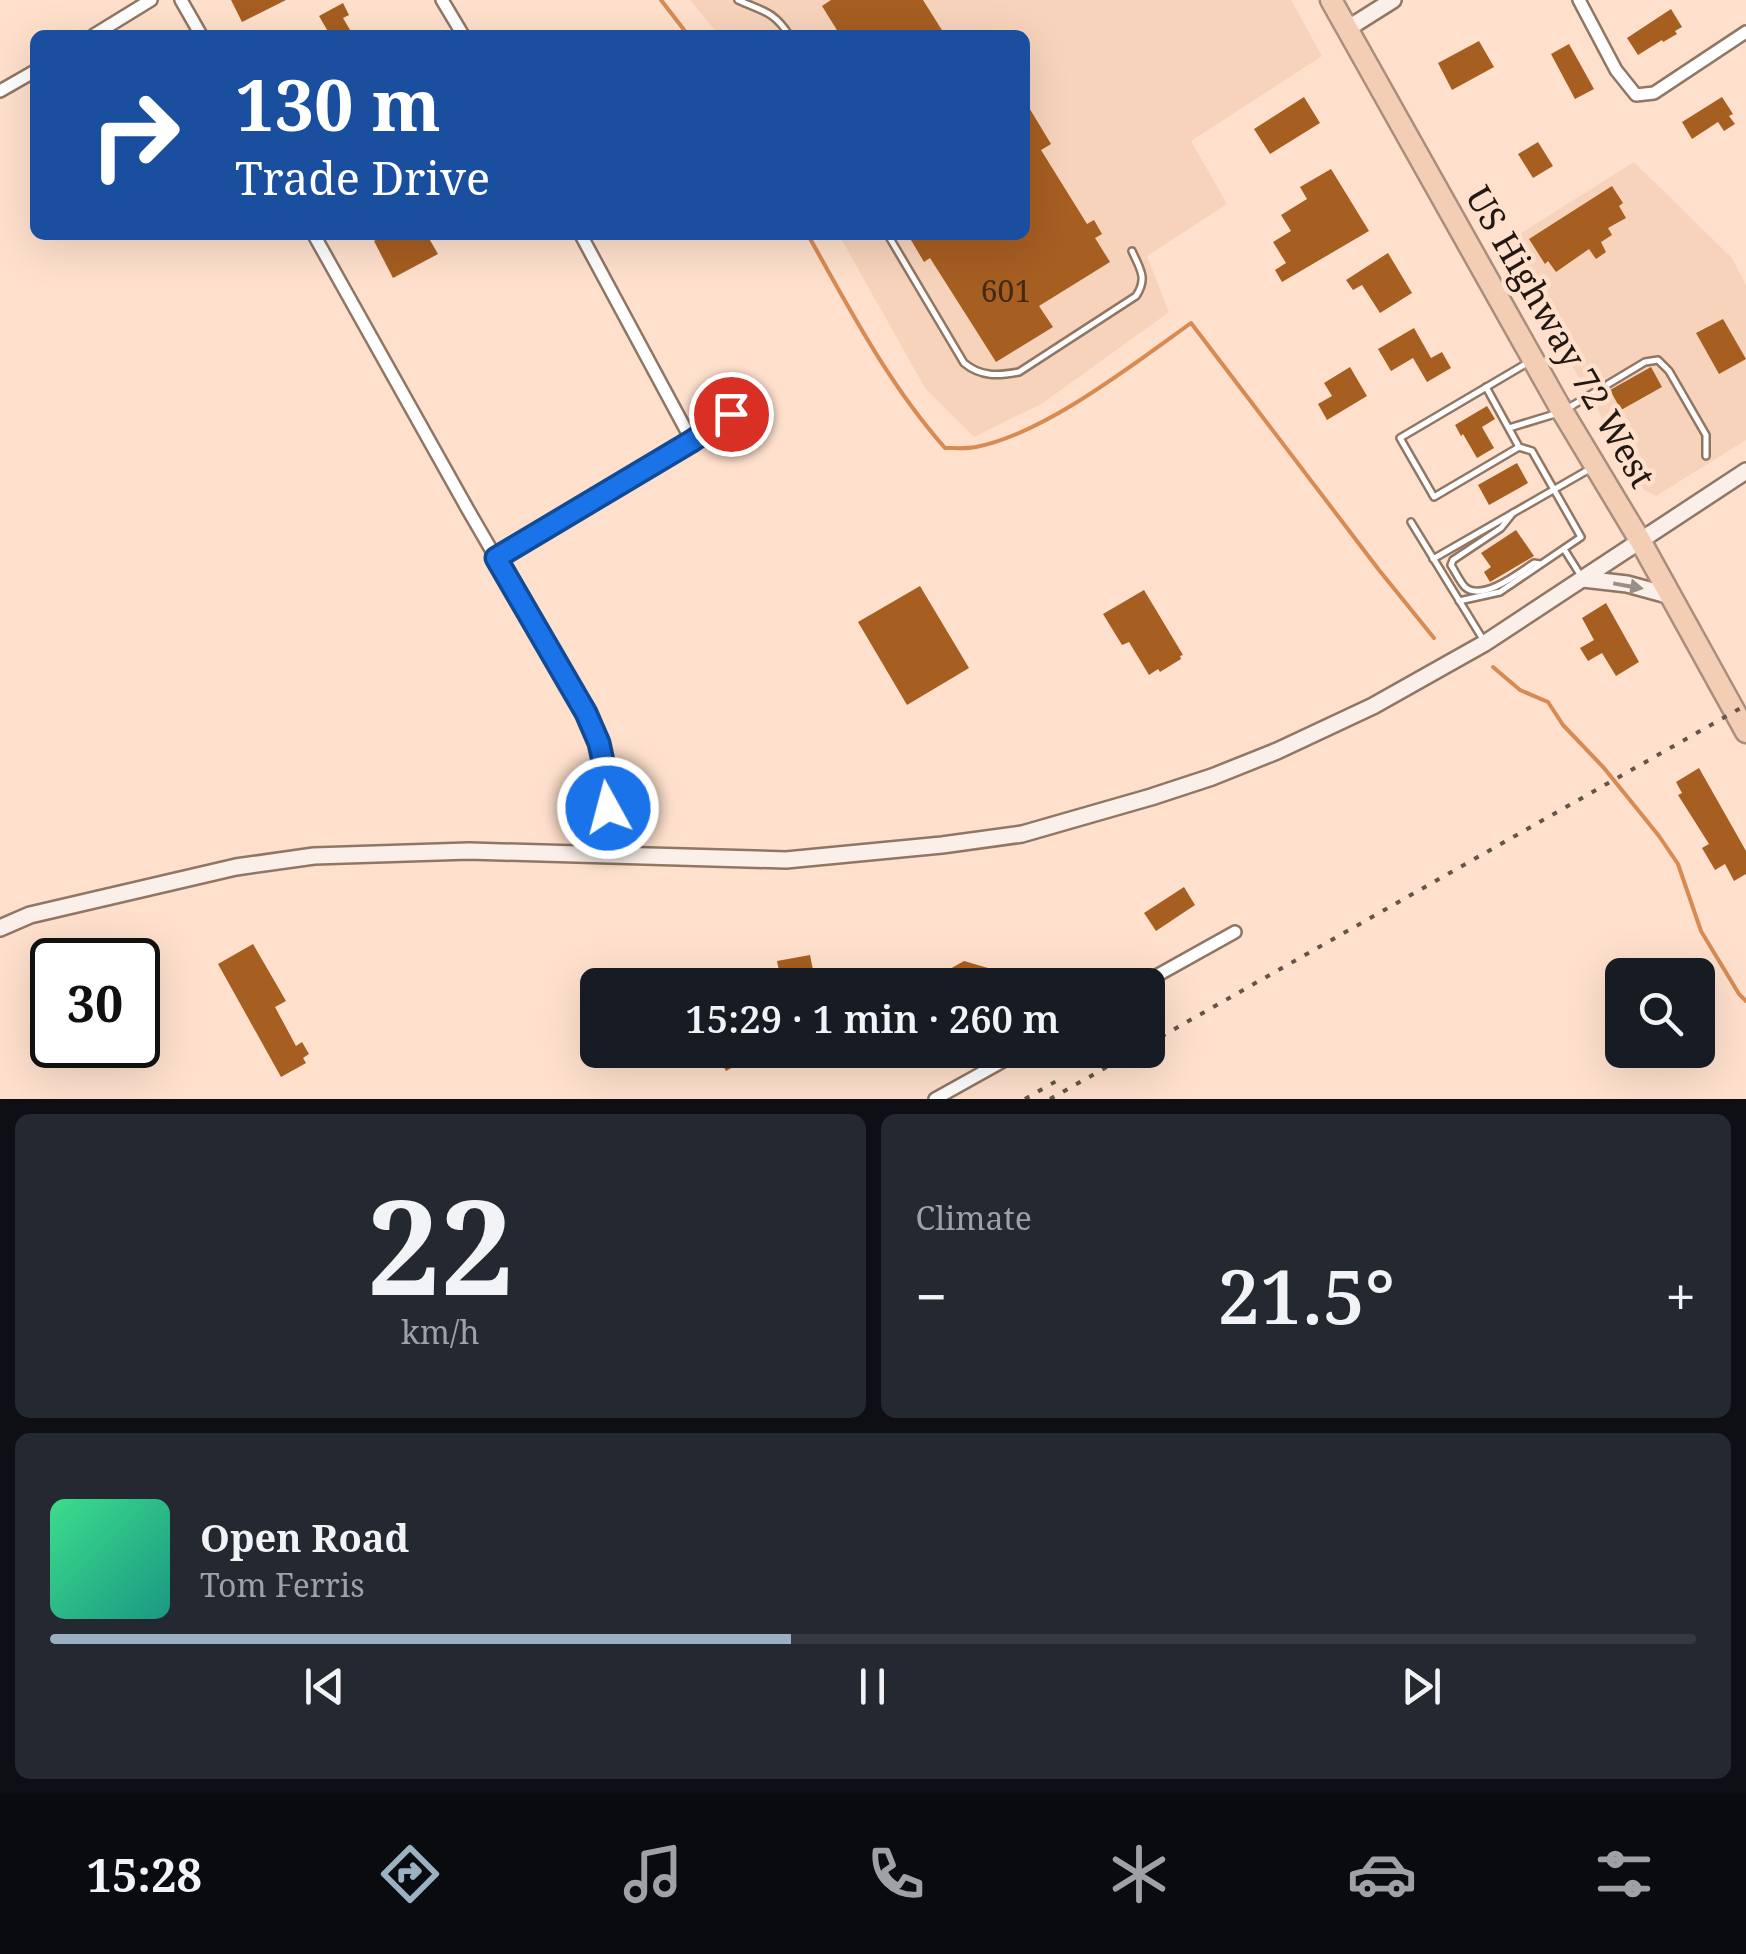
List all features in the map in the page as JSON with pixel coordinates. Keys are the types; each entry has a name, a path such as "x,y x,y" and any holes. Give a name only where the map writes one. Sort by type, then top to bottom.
{"highway":[{"name":"US Highway 72 West","path":"1331,0 1746,732"}],"street":[{"path":"102,30 151,0"},
{"path":"180,0 198,30"},
{"path":"442,0 460,30"},
{"path":"1347,29 1393,0"},
{"path":"1579,0 1616,70 1636,95 1654,93 1746,32"},
{"path":"0,92 30,74"},
{"path":"317,240 586,713 599,743 606,775 608,808 603,855"},
{"path":"584,240 692,441"},
{"path":"496,558 731,414"},
{"path":"0,928 30,915 218,872 314,856 469,851 786,860 1022,834 1212,777 1373,706 1485,643 1746,471"},
{"path":"1583,579 1627,584 1671,596"},
{"path":"1165,971 1235,932"},
{"path":"934,1099 990,1068"}],"lane":[{"path":"738,0 770,12 786,30"},
{"path":"891,240 964,362 975,372 999,376 1019,372 1136,296 1143,286 1142,274 1132,251"},
{"path":"1459,601 1500,592 1581,537 1532,450 1520,447 1434,497 1400,438 1533,359"},
{"path":"1509,428 1562,412 1645,362 1658,360 1669,371 1706,435 1706,456"},
{"path":"1486,387 1520,447"},
{"path":"1434,559 1595,466"},
{"path":"1514,513 1501,528 1451,565 1473,591 1493,588 1534,563 1541,564"},
{"path":"1411,522 1485,643"},
{"path":"1564,548 1583,579"}],"shaded area":[{"path":"690,0 1291,0 1322,56 1191,141 1227,204 1147,256 1169,312 1043,403 974,437 925,388 842,240 1030,240 1030,30 715,30"},
{"path":"1634,162 1732,258 1746,285 1746,440 1656,496 1644,490 1502,245"}],"building":[{"path":"231,0 286,0 242,22"},
{"path":"831,0 923,0 942,30 837,30 822,6"},
{"path":"343,3 349,15 343,18 350,30 327,30 319,16"},
{"path":"1671,9 1682,27 1675,31 1677,34 1638,55 1627,38"},
{"path":"1479,41 1494,67 1452,90 1438,63"},
{"path":"1569,44 1594,89 1575,99 1551,54"},
{"path":"1304,97 1320,123 1270,154 1254,129"},
{"path":"1722,97 1735,124 1724,131 1718,122 1692,139 1682,122"},
{"path":"1030,109 1051,144 1041,150 1087,224 1094,220 1102,234 1095,238 1110,262 1039,306 1053,327 996,362 930,258 924,262 911,240 1030,240"},
{"path":"1538,142 1553,166 1533,178 1518,154"},
{"path":"1331,169 1369,231 1282,282 1275,270 1286,263 1273,242 1291,231 1281,215 1307,199 1300,187"},
{"path":"1612,186 1623,203 1619,206 1626,218 1608,228 1612,235 1601,242 1606,252 1596,259 1589,249 1556,272 1548,261 1545,264 1529,239"},
{"path":"430,240 438,254 393,278 374,241"},
{"path":"1388,253 1412,293 1380,313 1362,285 1353,290 1346,280"},
{"path":"1723,319 1746,359 1719,374 1696,333"},
{"path":"1414,328 1431,358 1442,352 1451,368 1427,382 1413,358 1391,371 1378,349"},
{"path":"1350,367 1367,396 1327,420 1318,404 1332,396 1324,383"},
{"path":"1651,367 1662,387 1621,410 1610,390"},
{"path":"1487,406 1495,419 1482,427 1494,448 1477,458 1455,425"},
{"path":"1517,463 1528,483 1489,505 1478,485"},
{"path":"1516,530 1534,556 1490,582 1484,572 1491,567 1481,553"},
{"path":"920,586 969,668 907,705 858,622"},
{"path":"1144,590 1183,655 1149,675 1129,642 1122,645 1103,614"},
{"path":"1606,603 1639,662 1616,676 1602,653 1588,661 1580,648 1594,640 1582,618"},
{"path":"1699,768 1746,851 1746,874 1734,881 1725,864 1715,870 1702,848 1709,844 1678,795 1682,793 1676,782"},
{"path":"1184,887 1195,905 1156,931 1144,913"},
{"path":"253,944 286,1001 275,1007 296,1046 302,1042 309,1054 303,1058 306,1063 281,1077 218,964"},
{"path":"810,955 813,968 778,968 777,961"},
{"path":"964,961 988,968 952,968"}],"waterway":[{"path":"661,0 684,30"},
{"path":"811,240 888,372 945,448 976,447 1030,428 1088,396 1191,323 1434,638"},
{"path":"1493,667 1520,690 1548,702 1563,725 1659,836 1678,864 1701,931 1746,1001"}],"railway":[{"path":"1165,1034 1746,705"},
{"path":"1050,1099 1105,1068"},
{"path":"1025,1099 1060,1079"}],"route":[{"path":"608,808 599,743 586,713 496,558 731,414"}]}
